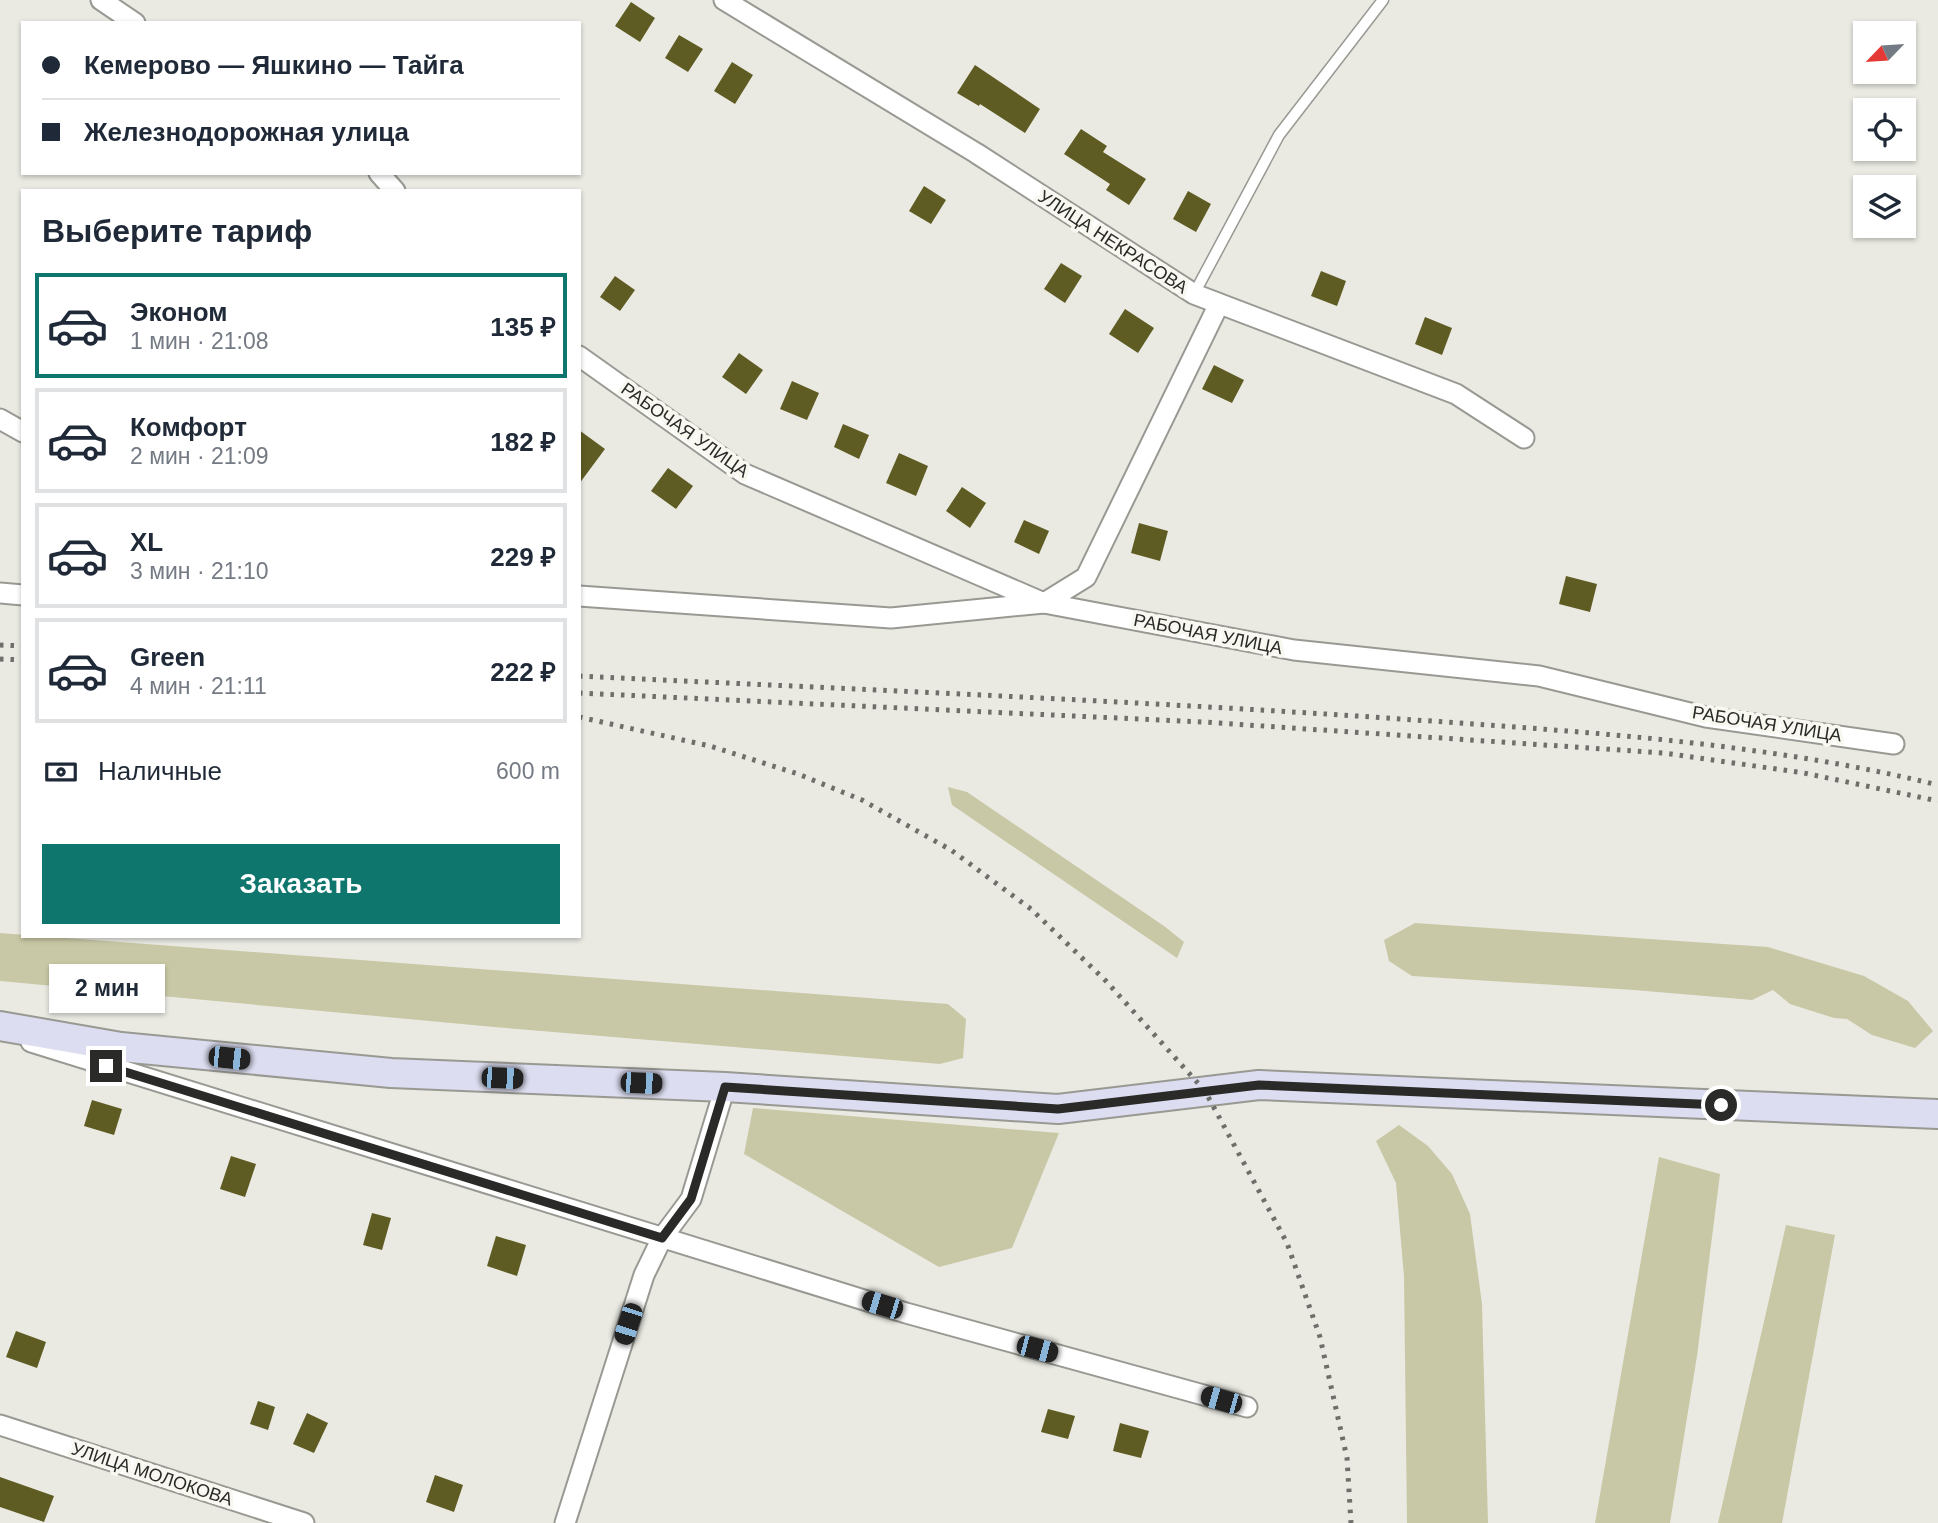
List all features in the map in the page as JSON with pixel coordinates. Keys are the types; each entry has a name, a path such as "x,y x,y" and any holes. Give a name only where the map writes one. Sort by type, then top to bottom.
{"main road":[{"path":"0,1026 121,1048 391,1073 725,1087 1058,1109 1259,1085 1938,1114"}],"street":[{"path":"101,0 132,21"},
{"name":"УЛИЦА НЕКРАСОВА","path":"724,0 976,153 1194,294 1456,394 1524,438"},
{"path":"381,175 393,189"},
{"path":"581,596 891,618 1044,603 1086,576 1219,304"},
{"name":"РАБОЧАЯ УЛИЦА","path":"581,357 745,474 1044,603 1294,650 1539,676 1706,716 1894,744"},
{"path":"0,419 21,431"},
{"path":"0,593 21,595"},
{"path":"0,1033 906,1313 1247,1407"},
{"path":"565,1523 644,1275 662,1238 691,1199 725,1087"},
{"name":"УЛИЦА МОЛОКОВА","path":"0,1425 304,1523"}],"lane":[{"path":"1194,294 1279,135 1383,0"}],"green space":[{"path":"948,787 967,792 1164,926 1184,942 1177,958 952,805"},
{"path":"1415,923 1768,947 1864,976 1908,1001 1933,1031 1915,1048 1872,1035 1847,1019 1834,1018 1790,1004 1773,990 1752,1000 1412,976 1389,961 1384,940"},
{"path":"0,933 21,935 21,938 67,938 948,1004 966,1019 963,1058 940,1064 494,1027 0,981"},
{"path":"753,1108 1059,1133 1012,1248 939,1267 744,1154"},
{"path":"1399,1125 1428,1146 1452,1174 1470,1214 1482,1304 1488,1523 1407,1523 1404,1277 1396,1183 1376,1141"},
{"path":"1659,1157 1720,1174 1697,1356 1670,1523 1595,1523"},
{"path":"1786,1225 1835,1235 1782,1523 1718,1523"}],"building":[{"path":"631,2 655,18 640,42 615,26"},
{"path":"679,35 703,49 688,72 665,58"},
{"path":"732,62 753,75 735,104 714,91"},
{"path":"975,65 1040,109 1025,133 980,104 979,106 957,93"},
{"path":"1081,129 1107,146 1103,152 1146,179 1129,205 1106,190 1110,184 1064,154"},
{"path":"924,186 946,200 931,224 909,211"},
{"path":"1188,191 1211,204 1196,232 1173,219"},
{"path":"1061,263 1082,276 1065,303 1044,289"},
{"path":"1321,271 1346,281 1337,306 1311,296"},
{"path":"615,276 635,290 620,311 600,297"},
{"path":"1125,309 1154,328 1138,353 1109,334"},
{"path":"1425,317 1452,328 1442,355 1415,344"},
{"path":"739,353 763,370 746,394 722,377"},
{"path":"1214,365 1244,380 1232,403 1202,389"},
{"path":"792,381 819,393 807,420 780,409"},
{"path":"843,424 869,435 859,459 834,447"},
{"path":"581,431 605,449 581,481"},
{"path":"899,453 928,466 916,496 886,483"},
{"path":"668,468 693,486 676,509 651,491"},
{"path":"962,487 986,503 970,528 946,511"},
{"path":"1024,520 1049,531 1039,554 1014,542"},
{"path":"1139,523 1168,531 1160,561 1131,553"},
{"path":"1566,576 1597,584 1590,612 1559,604"},
{"path":"92,1100 122,1109 114,1135 84,1126"},
{"path":"231,1156 256,1164 245,1197 220,1189"},
{"path":"372,1213 391,1218 382,1250 363,1245"},
{"path":"496,1236 526,1245 517,1276 487,1266"},
{"path":"16,1331 46,1342 37,1368 6,1357"},
{"path":"258,1401 275,1407 268,1430 250,1424"},
{"path":"1048,1409 1075,1416 1068,1439 1041,1432"},
{"path":"307,1413 328,1423 314,1453 293,1444"},
{"path":"1120,1423 1149,1431 1141,1458 1113,1451"},
{"path":"435,1475 463,1485 454,1512 426,1502"},
{"path":"0,1477 54,1496 44,1522 0,1507"}],"railway":[{"path":"0,645 21,646"},
{"path":"0,659 21,660"},
{"path":"581,676 1185,706 1595,733 1802,758 1938,785"},
{"path":"581,693 1203,722 1664,753 1804,773 1938,801"},
{"path":"581,717 710,746 798,774 862,800 951,850 1031,909 1106,981 1205,1091 1287,1243 1320,1337 1347,1458 1351,1523"}],"route":[{"path":"106,1066 662,1238 691,1199 725,1087 1058,1109 1259,1085 1721,1105"}]}
